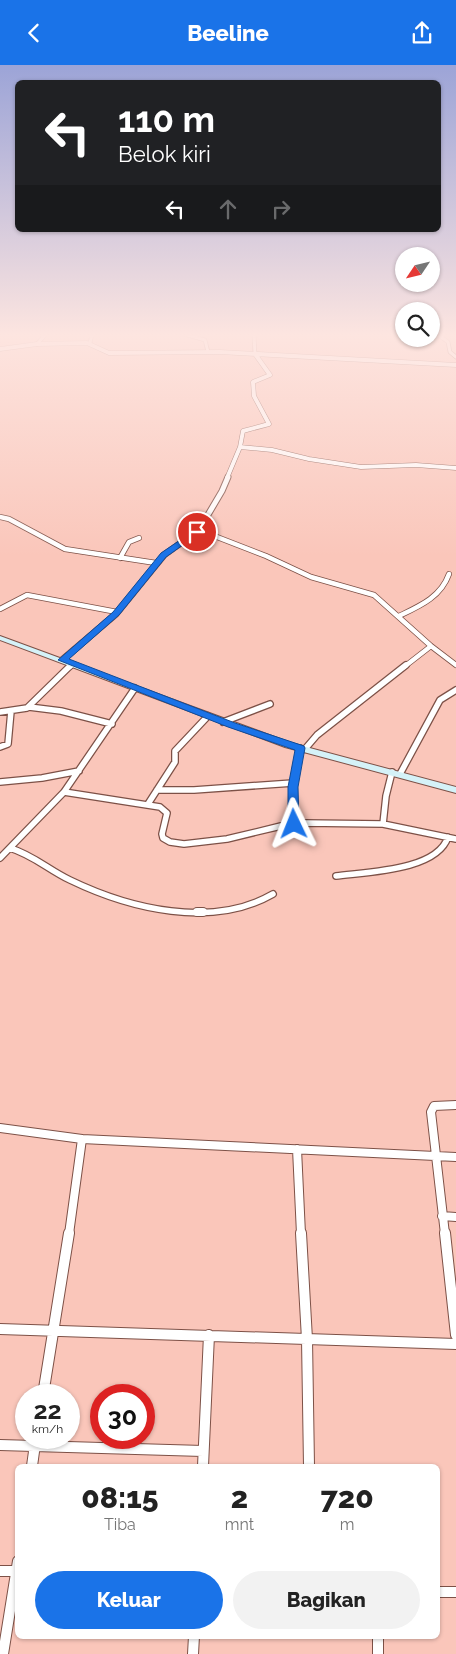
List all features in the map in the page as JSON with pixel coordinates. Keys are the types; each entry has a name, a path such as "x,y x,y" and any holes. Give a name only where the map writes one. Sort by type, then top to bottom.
{"main road":[{"path":"0,638 223,722 303,749 456,790"}],"street":[{"path":"62,660 117,612 156,563 170,550 199,530 222,491 240,447 243,431 266,425 270,422 261,408"},
{"path":"240,447 272,450 308,459 361,467 416,465 456,468"},
{"path":"0,517 8,519 66,549 156,563"},
{"path":"199,530 266,556 311,577 374,595 431,646 456,665"},
{"path":"120,558 129,542 139,538"},
{"path":"399,616 434,597 444,587 449,574"},
{"path":"0,609 27,595 117,612"},
{"path":"294,824 293,783 303,749 317,735 431,646"},
{"path":"29,707 73,664"},
{"path":"0,858 64,792 135,688"},
{"path":"383,824 386,796 396,773 440,700 456,690"},
{"path":"223,722 270,704"},
{"path":"0,712 29,707 48,708 112,724"},
{"path":"0,747 8,744 11,711"},
{"path":"148,804 175,761 174,751 208,716"},
{"path":"0,782 42,778 79,771"},
{"path":"157,790 194,790 293,783"},
{"path":"64,792 148,804 165,811 162,836 167,841 178,844 227,839 294,824 383,824 456,839"},
{"path":"336,876 384,870 412,863 432,856 443,849 448,837"},
{"path":"10,848 32,856 71,880 122,901 153,909 183,913 213,911 259,903 273,894"},
{"path":"456,1105 437,1105 431,1109 456,1335"},
{"path":"0,1128 82,1139 456,1157"},
{"path":"45,1384 64,1274 82,1139"},
{"path":"296,1149 307,1339 309,1464"},
{"path":"442,1216 456,1217"},
{"path":"0,1329 456,1343"},
{"path":"203,1464 209,1335"},
{"path":"0,1445 15,1444"},
{"path":"80,1444 203,1451"},
{"path":"32,1464 35,1449"},
{"path":"0,1571 15,1568"},
{"path":"3,1654 15,1580"},
{"path":"440,1592 456,1593"},
{"path":"194,1639 194,1654"},
{"path":"378,1639 378,1654"}],"route":[{"path":"197,532 164,555 116,614 62,660 232,725 300,748 293,783 294,824"}]}
